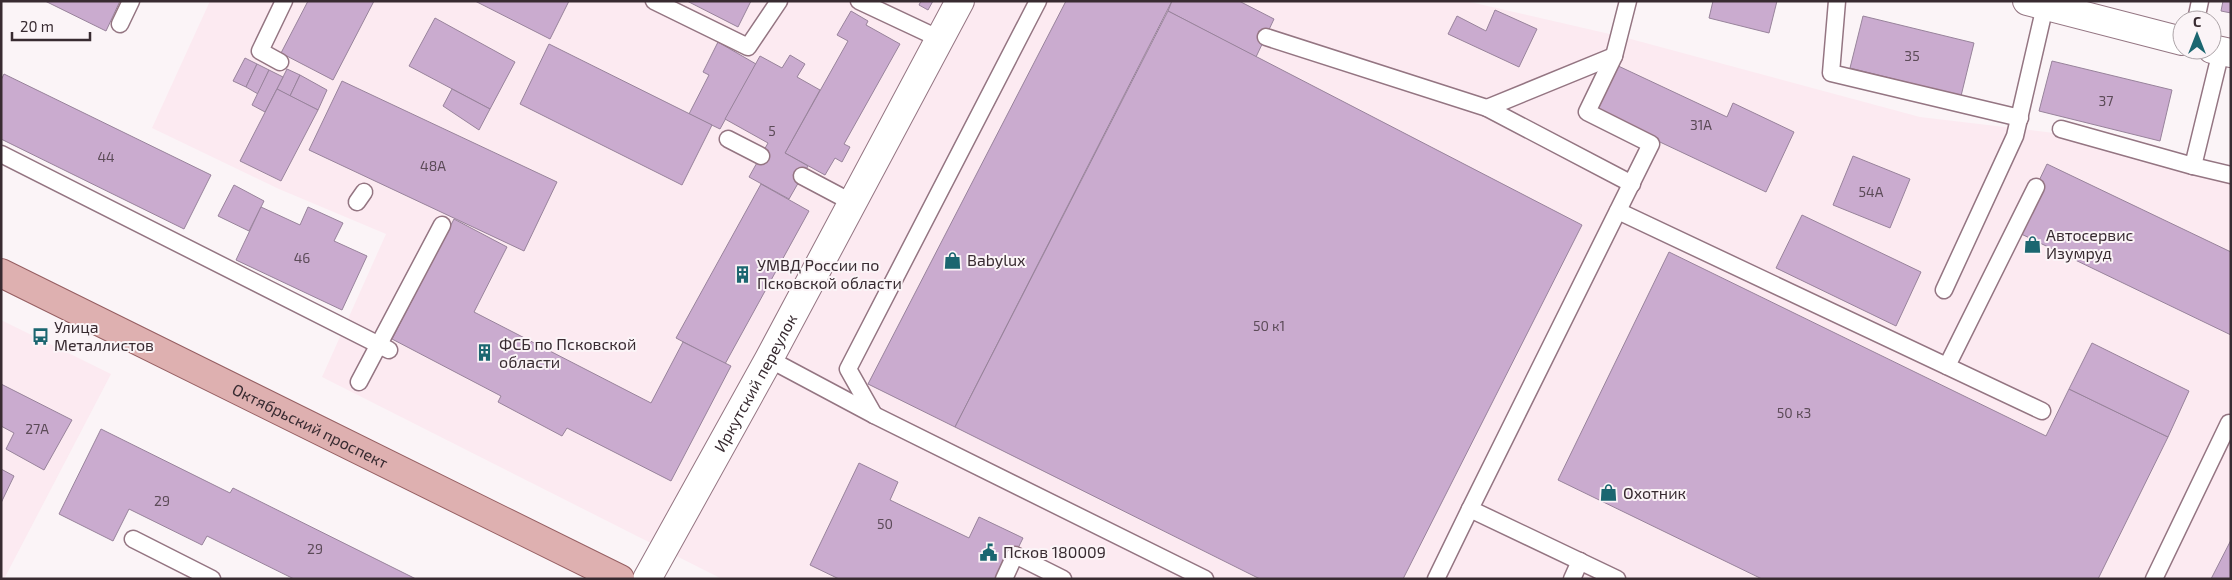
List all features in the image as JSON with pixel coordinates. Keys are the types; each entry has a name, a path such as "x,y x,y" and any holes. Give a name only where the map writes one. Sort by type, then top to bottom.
{"main road":[{"name":"Октябрьский проспект","path":"1,273 620,579"}],"street":[{"name":"Иркутский переулок","path":"647,579 853,203 960,1"},
{"path":"2036,4 2172,38"}],"lane":[{"path":"120,24 131,1"},
{"path":"280,62 260,51 284,1"},
{"path":"654,1 748,47 780,1"},
{"path":"859,1 940,39"},
{"path":"874,415 848,368 1038,1"},
{"path":"1436,579 1652,144 1587,112 1614,56 1628,1"},
{"path":"1837,1 1831,73 2020,118"},
{"path":"1944,290 2015,136 2020,118 2036,4"},
{"path":"1266,37 1487,108 1632,184"},
{"path":"1487,108 1614,56"},
{"path":"2193,166 2219,60"},
{"path":"2061,129 2231,175"},
{"path":"728,139 761,156"},
{"path":"1,154 383,348"},
{"path":"802,176 853,203"},
{"path":"1947,366 2036,187"},
{"path":"1618,211 2042,411"},
{"path":"359,382 383,348 442,224"},
{"path":"769,358 874,415 1205,579"},
{"path":"2154,579 2229,423 2231,424"},
{"path":"1470,509 1617,579"},
{"path":"134,539 212,579"},
{"path":"1004,579 1015,555 1063,579"},
{"path":"1572,579 1580,561"}],"shaded area":[{"path":"210,1 1466,1 1627,38 1920,117 2054,133 2231,183 2231,579 722,579 322,377 386,234 279,189 152,128"},
{"path":"1,320 111,374 4,579 1,579"}],"building":[{"path":"45,1 120,1 106,31"},
{"path":"308,1 374,1 333,80 281,53"},
{"path":"475,1 569,1 550,39"},
{"path":"687,1 751,1 738,27"},
{"path":"921,1 933,1 928,10 919,5"},
{"path":"1066,1 1172,1 955,427 868,384"},
{"path":"1172,1 1239,1 1274,19 1256,57 1168,11"},
{"path":"1713,1 1777,1 1769,33 1709,18"},
{"path":"2223,1 2231,1 2231,13 2221,10"},
{"path":"1495,10 1537,29 1519,67 1448,34 1457,16 1486,31"},
{"path":"851,11 868,21 866,25 900,44 844,144 850,147 842,162 835,158 825,175 785,153 848,41 837,35"},
{"path":"1168,11 1582,225 1403,579 1260,579 955,427"},
{"path":"1863,16 1974,43 1961,96 1850,68"},
{"path":"435,18 515,62 490,109 409,66"},
{"path":"718,42 756,64 720,129 689,114 709,75 703,72"},
{"path":"549,44 712,125 682,185 520,104"},
{"path":"790,55 805,64 797,77 820,90 785,153 808,166 789,199 749,177 768,143 725,119 760,56 782,68"},
{"path":"245,58 257,64 246,87 233,81"},
{"path":"2052,61 2172,90 2160,141 2039,111"},
{"path":"257,64 269,70 258,94 246,87"},
{"path":"1614,64 1727,117 1733,103 1794,132 1766,192 1592,110"},
{"path":"287,69 300,75 290,96 277,89"},
{"path":"269,70 283,77 265,112 252,105"},
{"path":"4,74 211,175 184,229 1,139 1,80"},
{"path":"300,75 327,90 318,110 290,96"},
{"path":"342,81 557,182 524,251 309,150"},
{"path":"277,89 318,110 281,181 240,161"},
{"path":"452,89 490,109 479,130 443,106"},
{"path":"1853,156 1910,179 1890,228 1833,205"},
{"path":"2047,164 2231,252 2231,335 2015,231"},
{"name":"УМВД России по Псковской области","path":"761,184 809,211 725,364 676,338"},
{"path":"234,185 264,201 249,231 218,216"},
{"path":"261,207 300,225 308,207 343,223 334,241 367,256 342,310 236,260"},
{"path":"1802,215 1921,272 1896,326 1776,268"},
{"name":"ФСБ по Псковской области","path":"454,219 507,247 474,312 651,403 683,342 731,366 671,481 567,428 562,436 498,402 501,396 392,339"},
{"path":"1669,252 2046,436 2069,389 2168,437 2098,579 1762,579 1558,480"},
{"path":"2092,343 2189,391 2168,437 2069,389"},
{"path":"1,384 72,420 44,470 6,449 14,433 1,426"},
{"path":"101,429 230,493 233,488 416,579 294,579 207,536 202,545 129,509 113,541 59,514"},
{"path":"859,463 898,482 890,500 969,538 979,517 1023,538 1003,579 839,579 810,565"},
{"path":"1,469 14,476 1,503"},
{"path":"2231,540 2231,579 2211,579"}],"place":[{"name":"Автосервис Изумруд","path":"2032,244"},
{"name":"Babylux","path":"953,260"},
{"name":"УМВД России по Псковской области","path":"743,274"},
{"name":"Улица Металлистов","path":"40,336"},
{"name":"ФСБ по Псковской области","path":"485,353"},
{"name":"Охотник","path":"1609,493"},
{"name":"Псков 180009","path":"989,552"}]}
